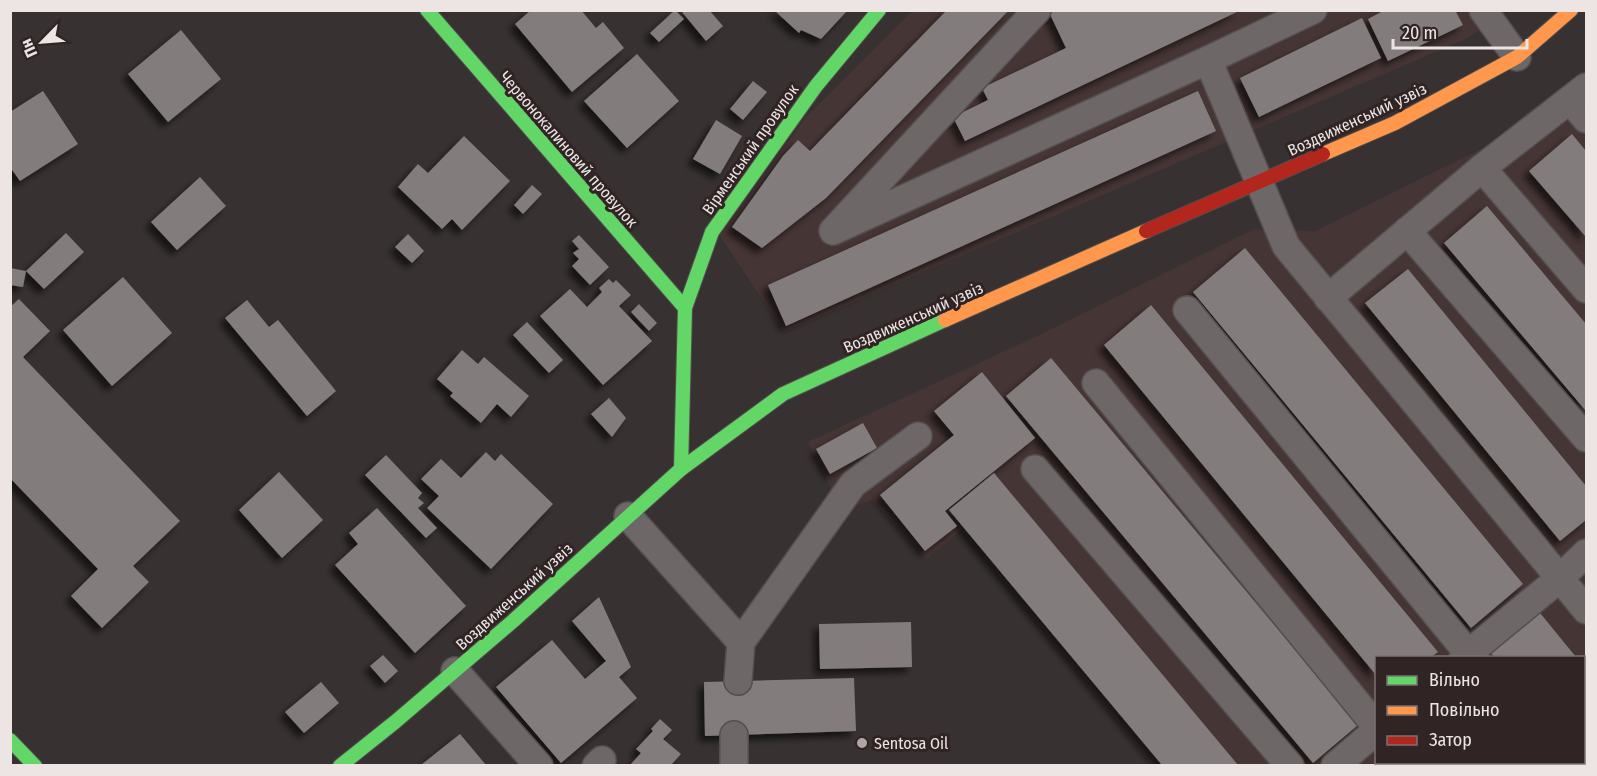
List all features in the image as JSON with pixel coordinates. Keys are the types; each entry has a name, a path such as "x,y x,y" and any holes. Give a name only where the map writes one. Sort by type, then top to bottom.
{"street":[{"name":"Червонокалиновий провулок","path":"427,10 685,308"},
{"name":"Вірменський провулок","path":"681,469 685,308 712,232 816,86 879,10"},
{"name":"Воздвиженський узвіз","path":"340,765 395,722 513,621 681,469 783,394 1027,283 1395,123 1517,57 1571,10"},
{"path":"10,740 35,765"}],"lane":[{"path":"1037,10 833,231 1313,10"},
{"path":"1483,10 1517,57"},
{"path":"1208,60 1286,246 1587,610"},
{"path":"1328,298 1482,168 1581,102"},
{"path":"1482,168 1587,289"},
{"path":"1407,231 1587,438"},
{"path":"1187,310 1468,656 1587,553"},
{"path":"1096,382 1375,724"},
{"path":"738,681 741,642 853,484 918,436"},
{"path":"1035,469 1290,765"},
{"path":"628,516 741,642"},
{"path":"455,670 539,765"},
{"path":"1335,765 1375,732"},
{"path":"734,765 735,735"}],"shaded area":[{"path":"912,11 1507,11 1468,38 784,332 720,236 806,117"},
{"path":"1586,75 1586,765 1147,765 1150,762 962,530 926,559 872,500 842,510 808,442 1039,335 1254,229 1315,231 1513,133"}],"building":[{"path":"531,10 581,10 596,28 603,22 624,48 572,92 515,24"},
{"path":"675,10 684,19 659,42 650,33"},
{"path":"684,10 709,10 723,26 706,41 682,12"},
{"path":"774,10 845,10 846,12 821,39 801,30 799,33"},
{"path":"947,10 1009,10 826,198 762,248 732,227 783,156 798,140 810,151"},
{"path":"1048,10 1241,10 965,141 953,117 988,100 982,88 1066,48"},
{"path":"1385,10 1455,10 1463,25 1388,61 1368,19"},
{"path":"1362,18 1381,58 1259,117 1240,78"},
{"path":"181,30 221,79 168,122 128,74"},
{"path":"637,54 679,101 627,148 584,101"},
{"path":"753,81 767,92 743,120 730,109"},
{"path":"43,91 78,144 20,181 10,167 10,112"},
{"path":"1198,91 1216,131 786,326 768,285"},
{"path":"716,120 742,136 720,174 693,159"},
{"path":"1572,134 1586,151 1586,237 1529,171"},
{"path":"464,136 510,181 462,230 452,219 442,229 398,187 418,164 428,173"},
{"path":"200,177 226,206 177,250 151,222"},
{"path":"532,185 542,194 523,214 514,205"},
{"path":"1487,206 1586,324 1586,411 1444,243"},
{"path":"66,233 84,252 44,289 26,271"},
{"path":"408,234 424,251 412,263 395,247"},
{"path":"579,235 609,267 590,285 572,266 579,259 573,253 579,249 572,241"},
{"path":"1245,248 1523,584 1471,628 1193,292"},
{"path":"10,268 26,271 23,287 10,285"},
{"path":"1408,269 1586,486 1586,520 1560,541 1365,303"},
{"path":"123,277 172,333 112,386 63,330"},
{"path":"609,279 613,283 616,280 631,295 619,306 652,341 603,385 540,316 570,289 587,307 602,292 599,288"},
{"path":"19,299 50,331 23,357 180,521 133,566 149,582 102,628 71,596 98,569 10,478 10,307"},
{"path":"247,300 269,327 278,320 336,391 307,416 225,318"},
{"path":"639,304 657,323 649,331 631,312"},
{"path":"1151,305 1438,652 1432,656 1375,656 1375,674 1104,345"},
{"path":"527,322 563,360 549,373 513,335"},
{"path":"462,350 478,364 484,357 529,396 511,417 497,404 481,423 450,396 453,393 437,379"},
{"path":"1051,358 1358,725 1313,763 1006,396"},
{"path":"982,372 1035,438 945,511 957,526 925,551 880,495 954,435 934,411"},
{"path":"609,398 626,418 612,437 591,414"},
{"path":"863,423 877,448 830,474 816,449"},
{"path":"486,452 495,461 501,454 553,504 491,569 427,508 439,496 421,479 441,459 461,478"},
{"path":"386,455 422,493 418,498 424,503 418,508 437,528 426,538 365,475"},
{"path":"279,472 323,520 282,558 239,510"},
{"path":"994,473 1238,765 1162,765 949,510"},
{"path":"377,508 466,606 415,653 335,565 358,544 349,533"},
{"path":"599,597 631,667 619,677 637,698 561,763 496,687 552,640 585,679 606,661 572,621"},
{"path":"1536,608 1575,656 1493,656 1487,649"},
{"path":"911,622 912,667 820,669 819,624"},
{"path":"383,655 398,671 385,683 370,666"},
{"path":"1585,669 1586,765 1583,765 1585,764"},
{"path":"854,678 856,731 705,736 704,682"},
{"path":"321,682 339,703 304,733 285,712"},
{"path":"660,719 672,730 663,739 681,754 671,765 630,765 641,753 636,749 653,731 651,729"},
{"path":"460,734 486,765 421,765"},
{"path":"1453,764 1530,765 1454,765"}],"traffic: fast":[{"path":"427,10 685,308"},
{"path":"681,469 685,308 712,232 816,86 879,10"},
{"path":"340,766 513,621 681,469 783,394 945,320"},
{"path":"10,740 35,766"}],"traffic: slow":[{"path":"1323,154 1395,123 1517,57 1571,10"},
{"path":"945,320 1146,231"}],"traffic: jam":[{"path":"1146,231 1323,154"}],"place":[{"name":"Sentosa Oil","path":"862,743"}]}
